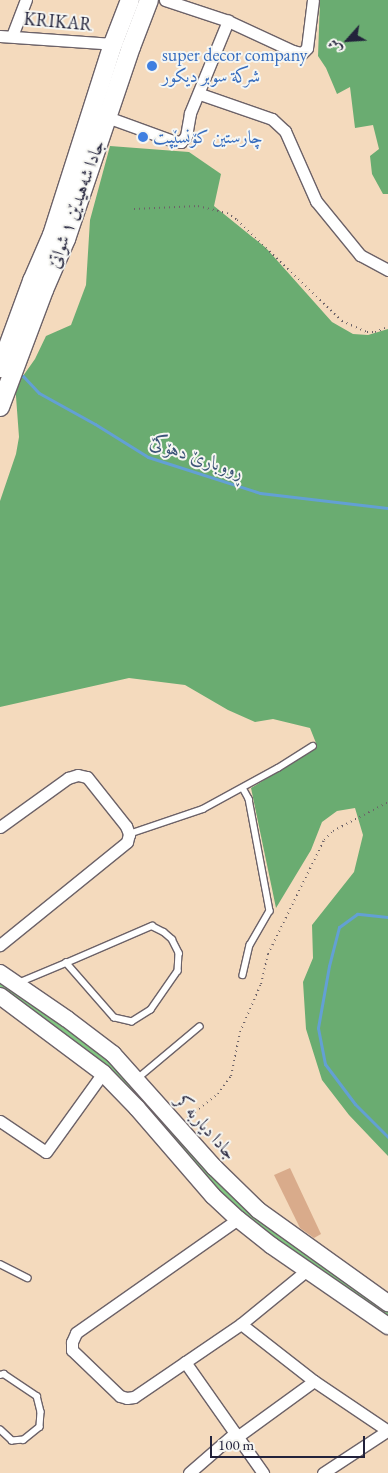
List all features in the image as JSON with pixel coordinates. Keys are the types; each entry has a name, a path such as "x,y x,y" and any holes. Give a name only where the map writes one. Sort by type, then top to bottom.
{"main road":[{"name":"جادا شەهیدێن ١ شواتێ","path":"0,407 113,44 130,0"},
{"name":"جادا شەهیدێن ١ شواتێ","path":"0,368 38,285 66,240 149,0"},
{"name":"جادا دیاربه‌كر","path":"0,973 113,1054 214,1167 258,1210 388,1303"},
{"path":"19,986 5,1000 103,1073 137,1108 213,1196 272,1246 388,1326"}],"street":[{"path":"6,36 26,0"},
{"path":"165,0 228,21 293,51 302,52 307,48 313,0"},
{"path":"107,117 173,142 181,142 186,136 190,114 200,94 228,21"},
{"name":"KRIKAR","path":"6,36 113,44"},
{"path":"200,94 272,119 285,131 316,201 360,255 388,270"},
{"path":"0,827 68,778 78,775 87,777 126,826 129,834 127,842 0,945"},
{"path":"0,1121 46,1152 103,1073"},
{"path":"238,1218 76,1334 72,1342 72,1350 120,1396 134,1397 241,1324 307,1270"},
{"path":"241,1324 314,1381 388,1431 323,1473"},
{"path":"185,1362 263,1473"},
{"path":"189,1473 236,1435 314,1381"}],"lane":[{"path":"129,834 203,809 243,788 313,746"},
{"path":"243,788 250,800 270,911 250,945 243,975"},
{"path":"19,986 66,963 152,926 164,932 172,939 179,953 178,971 152,1010 132,1022 114,1018 66,963"},
{"path":"136,1080 199,1027"},
{"path":"0,1264 28,1278"},
{"path":"0,1375 4,1374 37,1396 41,1412 40,1427 24,1440 12,1441 0,1430"}],"path":[{"path":"134,209 198,206 227,213 237,220 342,321 367,332 388,327"},
{"path":"177,1125 218,1094 231,1076 240,1032 261,984 268,954 324,840 333,831 388,802"}],"green space":[{"path":"320,0 388,0 388,194 383,194 372,174 370,156 379,149 373,125 355,128 350,87 337,94 326,68 318,56"},
{"path":"110,146 189,152 221,174 214,206 266,248 332,322 353,334 368,335 388,329 388,1156 349,1115 322,1080 306,1029 303,982 313,958 312,925 354,872 363,835 355,808 337,811 322,822 311,850 276,908 251,788 310,752 316,743 310,728 273,719 255,722 228,710 185,685 129,678 0,707 0,501 16,454 19,437 15,383 23,376 35,359 46,336 71,325 86,285 90,220"},
{"path":"0,973 67,1019 214,1167 388,1303 388,1326 272,1246 137,1108 0,996"}],"building":[{"path":"290,1168 321,1234 314,1238 300,1228 274,1175"}],"waterway":[{"name":"ڕووبارێ دهۆكێ","path":"19,375 23,376 39,393 95,424 148,457 260,493 388,508"},
{"name":"ڕووبارێ دهۆكێ","path":"388,917 357,914 339,927 329,966 318,1028 325,1064 355,1104 388,1137"}],"place":[{"name":"super decor company شركة سوبر ديكور","path":"152,66"},
{"name":"چارستین کۆنسێپت","path":"143,137"}]}
